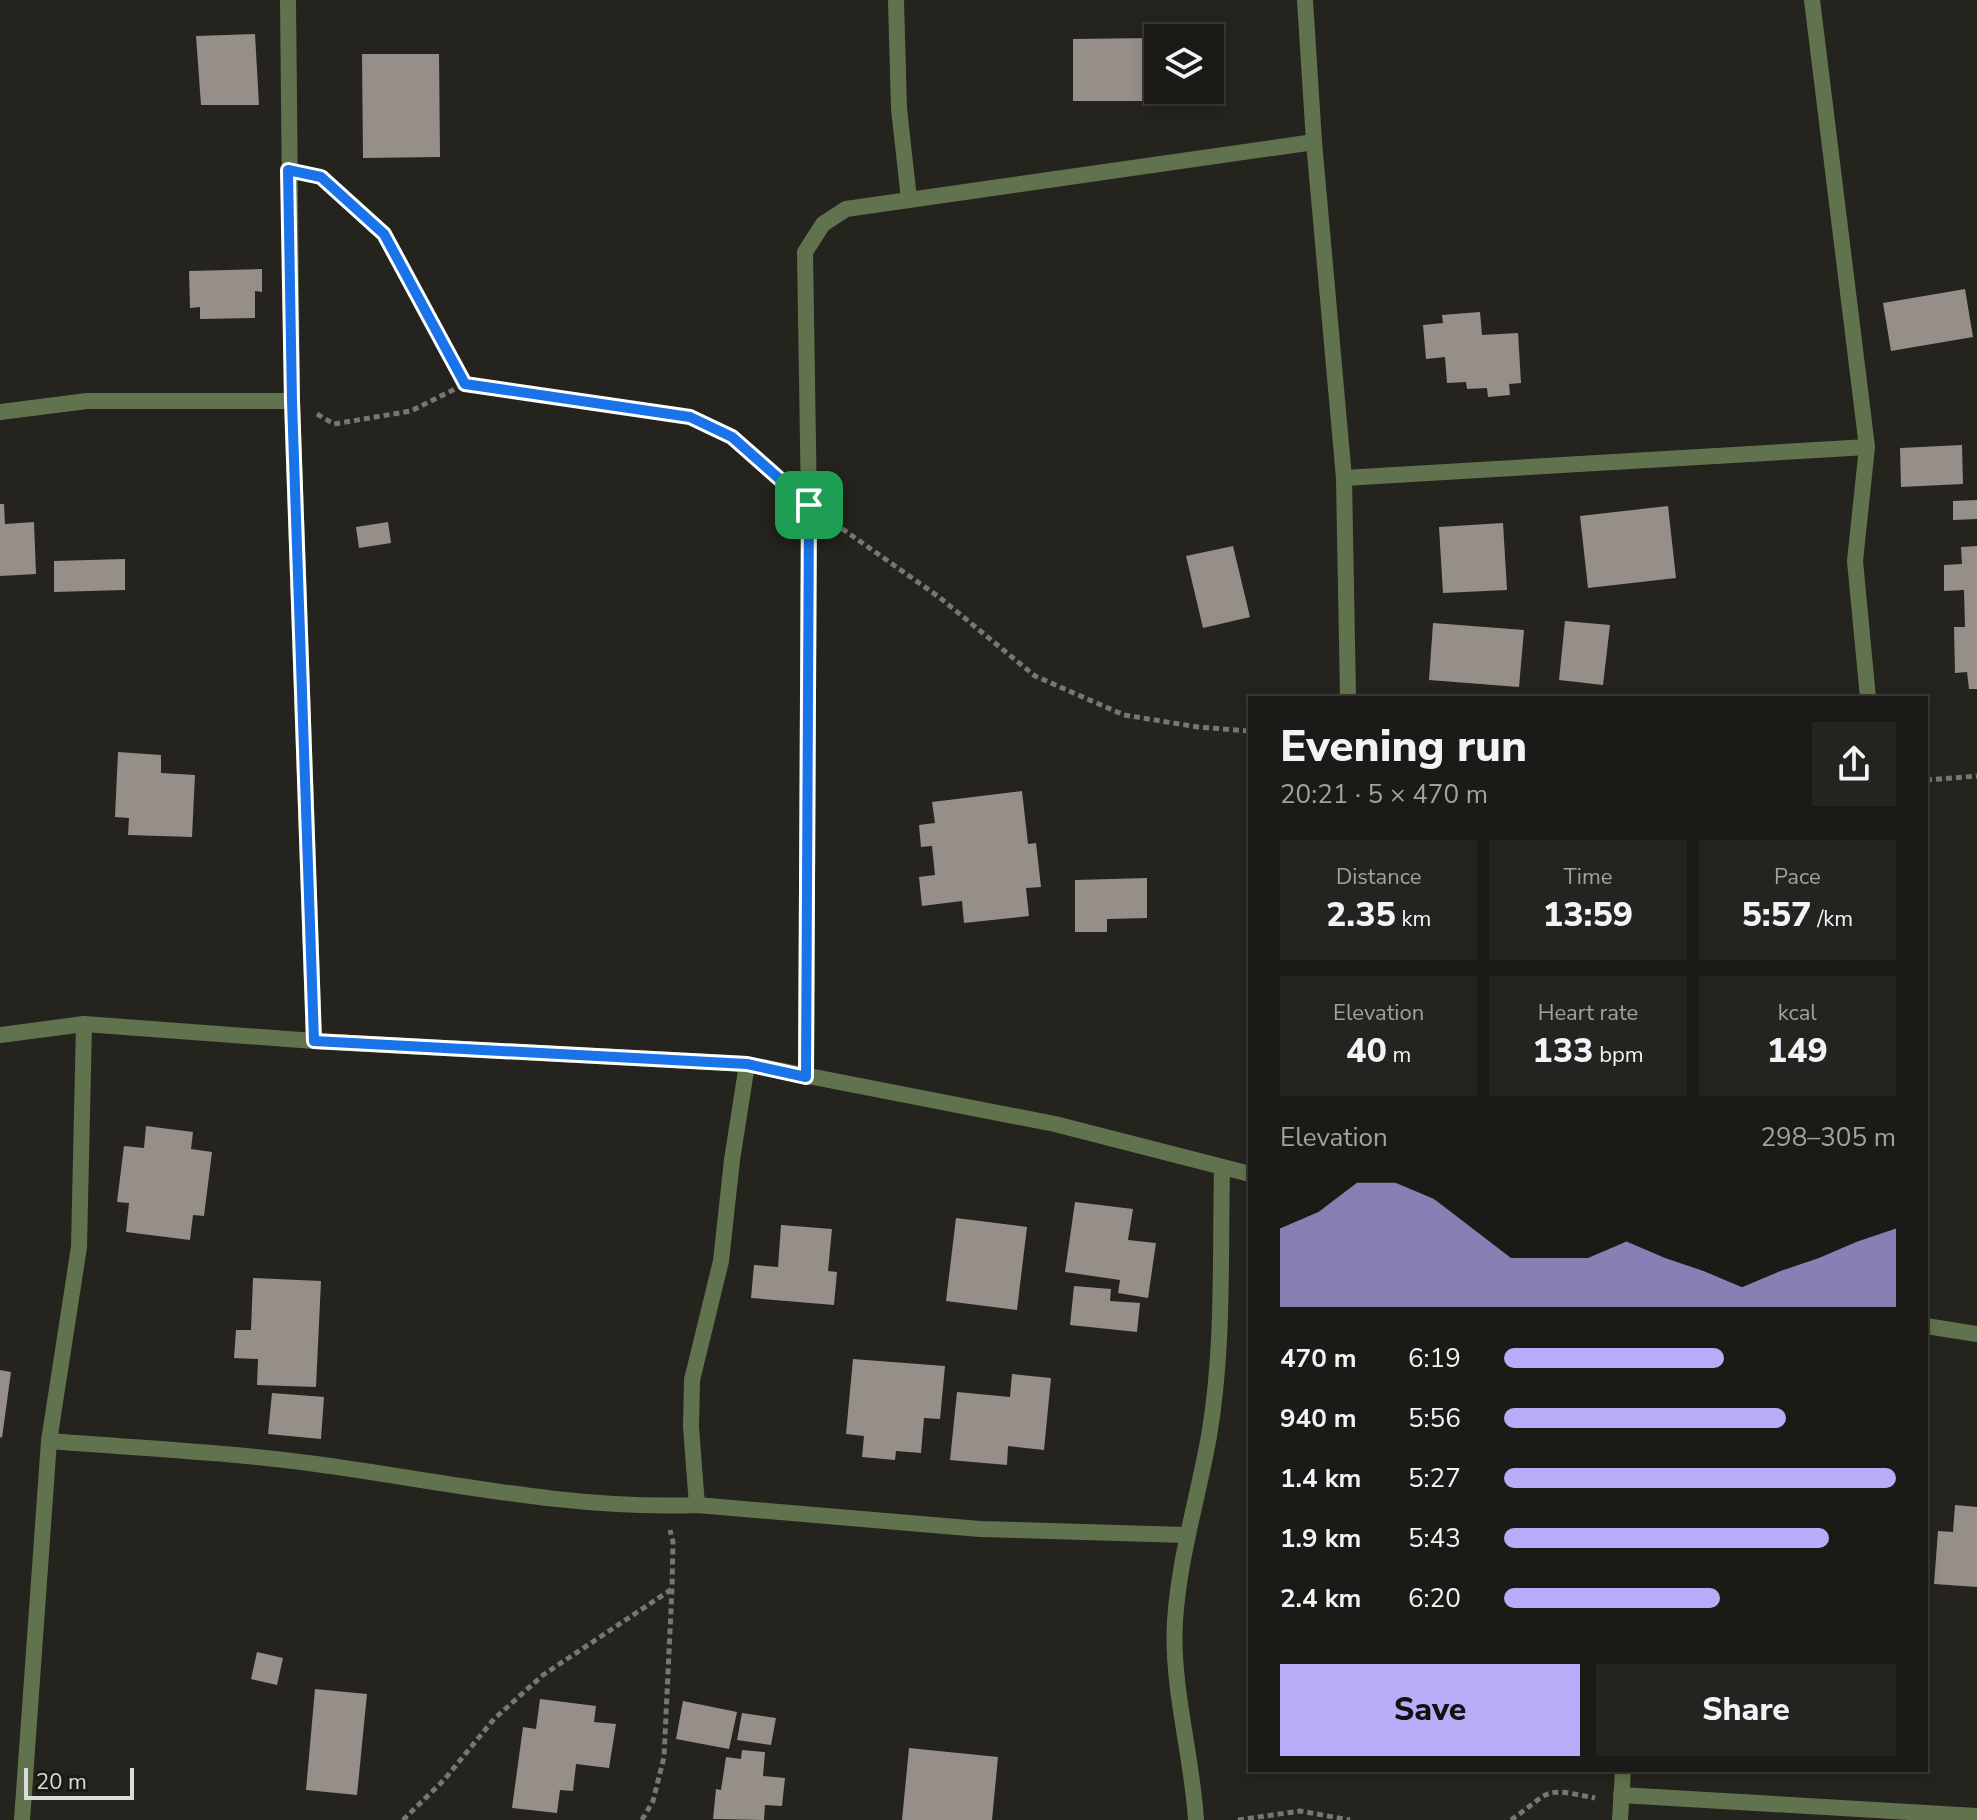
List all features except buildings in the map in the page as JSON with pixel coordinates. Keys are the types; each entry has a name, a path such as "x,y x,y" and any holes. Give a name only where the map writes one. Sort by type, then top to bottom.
{"street":[{"path":"288,0 292,401 314,1041"},
{"path":"896,0 899,109 909,199"},
{"path":"1305,0 1314,142 1344,478 1348,696"},
{"path":"1812,0 1867,447 1855,561 1868,696"},
{"path":"806,1077 809,505 805,252 823,224 846,209 1314,142"},
{"path":"0,412 87,401 292,401"},
{"path":"1344,478 1867,447"},
{"path":"22,1820 49,1441 79,1247 84,1024"},
{"path":"0,1035 84,1024 314,1041 747,1064 1055,1124 1248,1174"},
{"path":"697,1505 691,1427 692,1380 721,1261 747,1064"},
{"path":"1196,1820 1193,1776 1178,1687 1175,1622 1186,1535 1209,1436 1218,1355 1222,1169"},
{"path":"1928,1326 1977,1334"},
{"path":"49,1441 312,1463 535,1497 663,1506 697,1505 980,1529 1186,1535"},
{"path":"1620,1820 1623,1772"},
{"path":"1621,1799 1977,1816"}],"path":[{"path":"288,170 321,177 384,234 465,384"},
{"path":"292,401 334,424 411,411 465,384 690,417 732,437 809,505 939,597 1035,676 1124,715 1198,727 1248,731"},
{"path":"1928,780 1977,776"},
{"path":"642,1820 653,1801 664,1757 673,1542 663,1506"},
{"path":"403,1820 444,1780 494,1719 543,1675 672,1589"},
{"path":"1511,1820 1539,1797 1554,1790 1621,1799"},
{"path":"1238,1820 1300,1811 1350,1820"}],"route":[{"path":"288,170 321,177 384,234 465,384 690,417 732,437 809,505 806,1077 747,1064 314,1041 292,401 288,170"}]}
